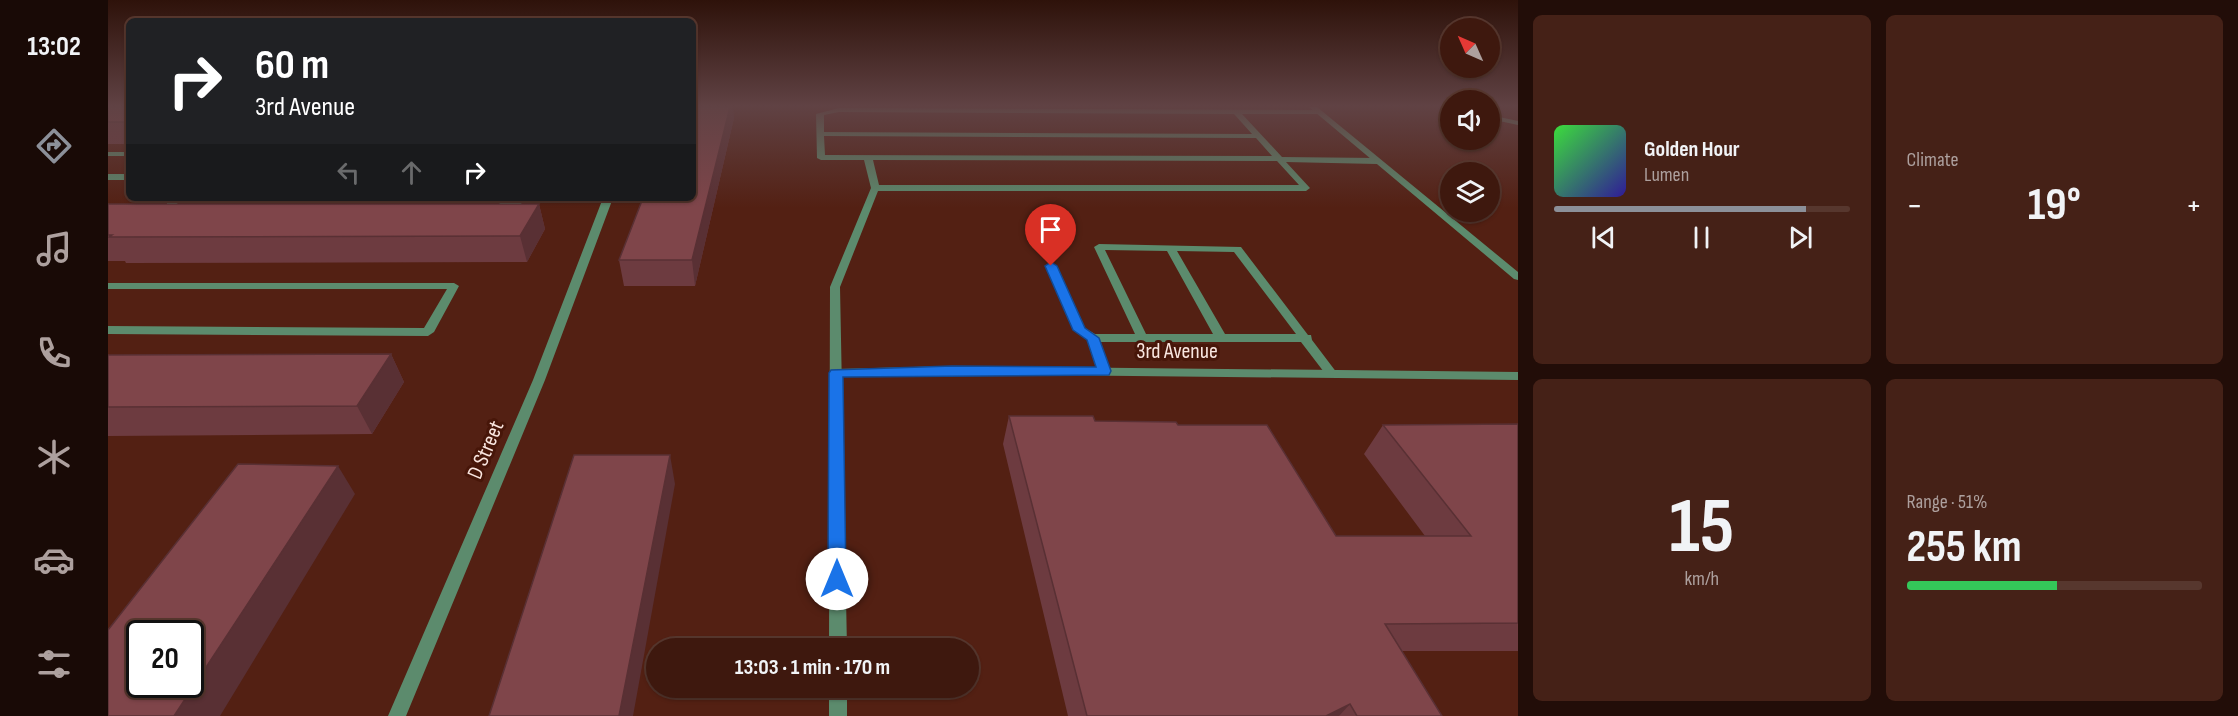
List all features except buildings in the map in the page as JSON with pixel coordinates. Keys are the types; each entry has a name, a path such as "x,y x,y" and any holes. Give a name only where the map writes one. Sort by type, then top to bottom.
{"street":[{"path":"821,140 821,158 1377,161"},
{"path":"875,188 1306,188 1262,140"},
{"path":"1352,140 1518,277"},
{"path":"108,154 126,154"},
{"path":"838,638 835,287 875,188 868,157"},
{"path":"108,177 126,177"},
{"path":"492,205 516,205 518,201"},
{"name":"D Street","path":"397,716 539,380 607,201"},
{"path":"164,205 180,202"},
{"path":"1142,338 1099,247 1237,249 1307,338 1331,373"},
{"path":"1170,248 1221,338"},
{"path":"1051,266 1080,330 1093,338 1307,338"},
{"path":"108,286 454,286 428,332 108,330"},
{"path":"1093,338 1104,371"},
{"name":"3rd Avenue","path":"836,373 952,370 1518,376"},
{"path":"838,698 838,716"}],"route":[{"path":"837,579 836,373 952,370 1104,371 1093,338 1080,330 1051,266"}]}
